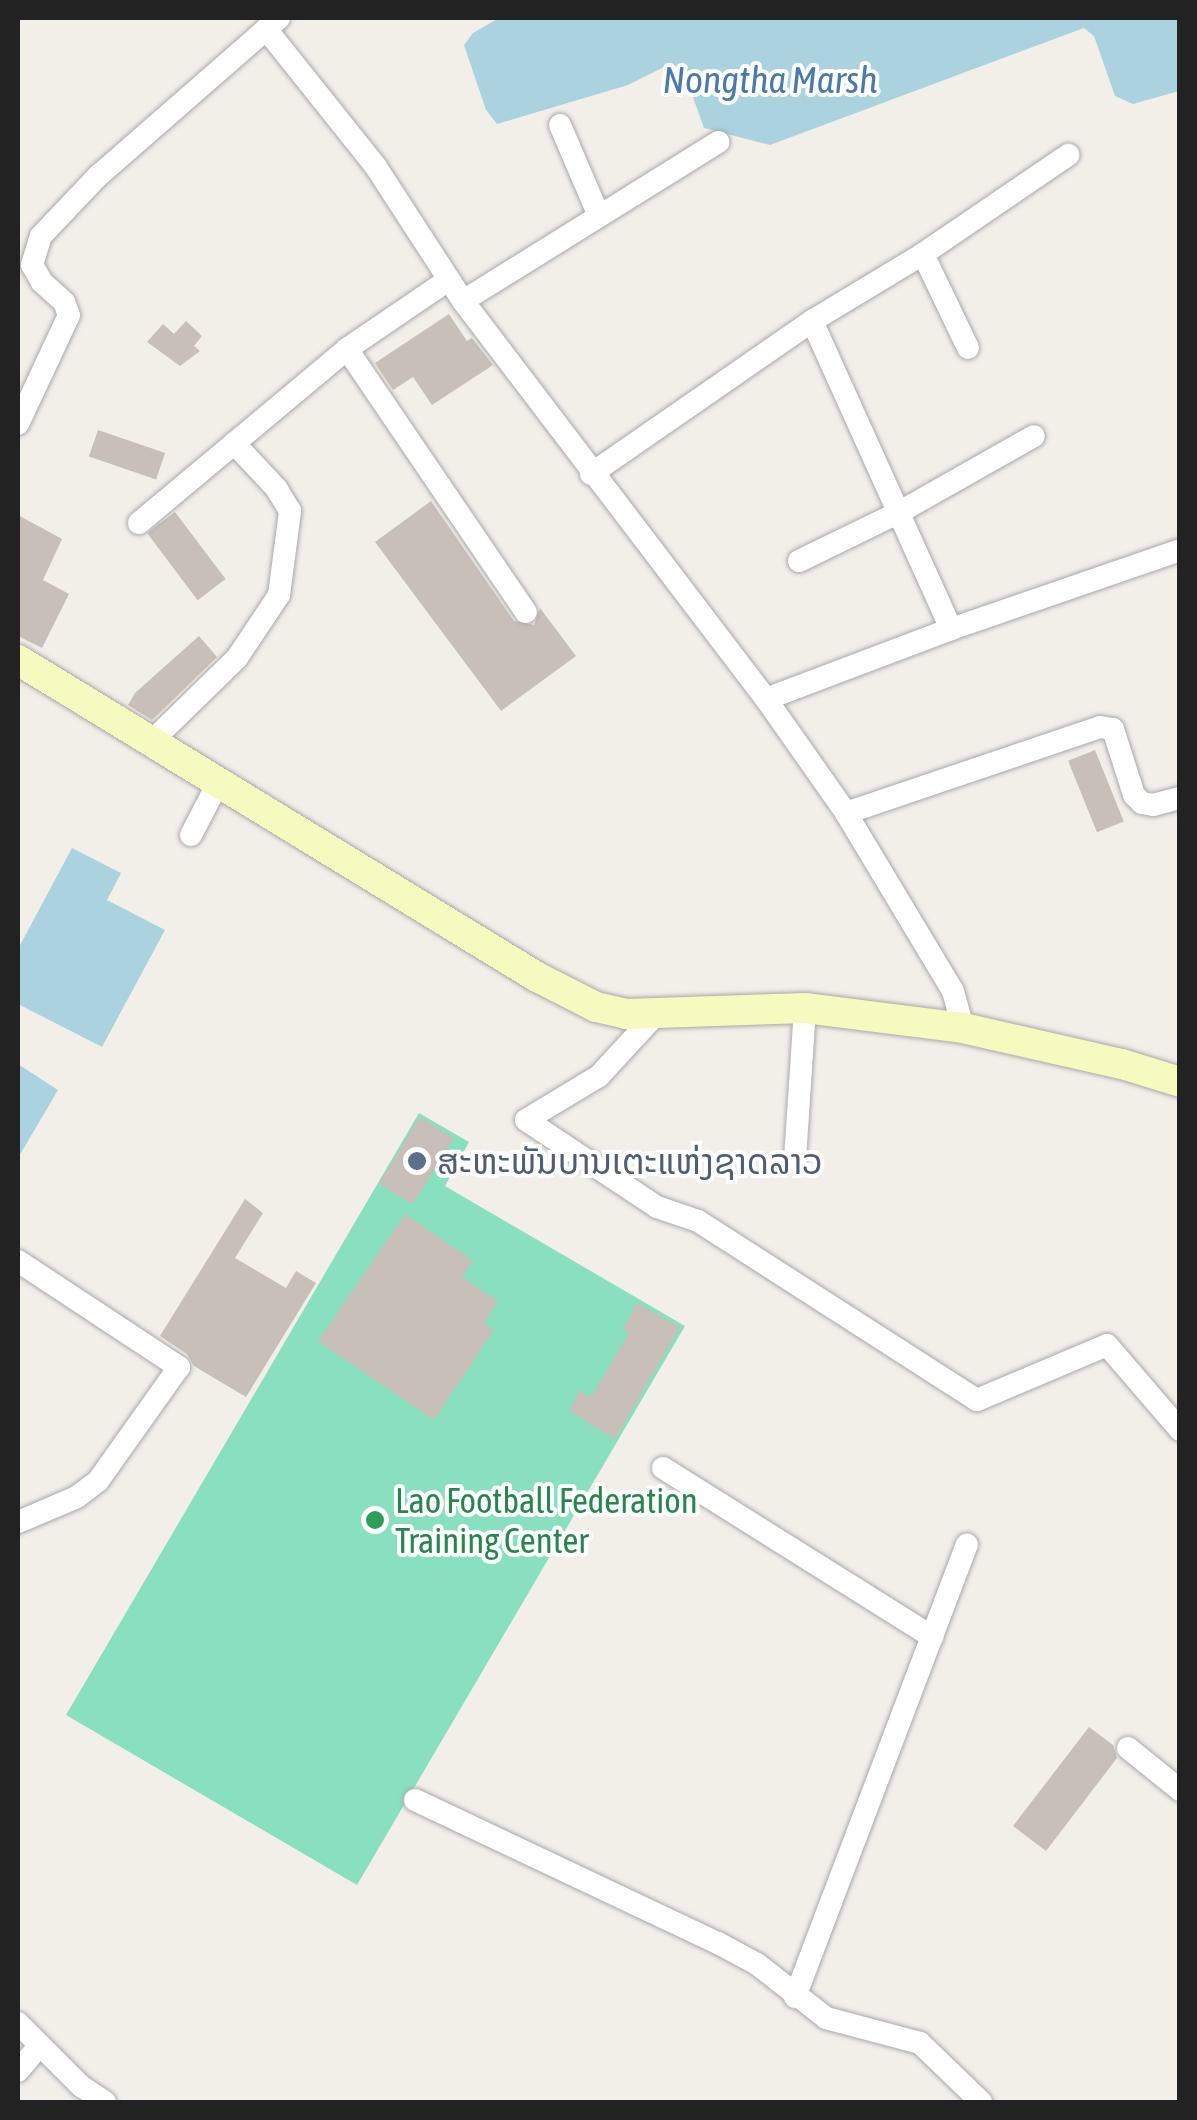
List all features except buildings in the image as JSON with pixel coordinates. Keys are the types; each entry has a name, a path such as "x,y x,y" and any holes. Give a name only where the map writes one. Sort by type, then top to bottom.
{"street":[{"path":"18,424 69,315 64,302 42,282 32,265 41,236 98,176 273,23 376,168 448,280 591,474 766,700 846,813 953,991 963,1028"},
{"path":"560,125 599,216"},
{"path":"463,300 718,142"},
{"path":"591,474 812,321 923,254 1068,155"},
{"path":"923,254 968,348"},
{"path":"139,522 347,349 448,280"},
{"path":"812,321 951,629"},
{"path":"347,349 526,612"},
{"path":"799,561 898,513 1034,436"},
{"path":"151,742 237,658 279,595 290,511 277,489 234,443"},
{"path":"766,700 951,629 1180,550"},
{"path":"18,660 536,977 596,1007 626,1014 805,1008 963,1028 1122,1064 1180,1082"},
{"path":"846,813 1100,726 1113,729 1134,795 1142,803 1153,805 1180,798"},
{"path":"191,835 218,782"},
{"path":"796,1159 805,1008"},
{"path":"658,1013 599,1076 526,1120 657,1207 698,1222 977,1400 1107,1346 1180,1430"},
{"path":"18,1261 180,1367 98,1481 78,1497 18,1522"},
{"path":"663,1468 932,1637"},
{"path":"795,1997 967,1546"},
{"path":"1128,1748 1180,1790"},
{"path":"416,1800 718,1942 757,1964 826,2018 920,2043 981,2102"},
{"path":"18,2023 105,2102"},
{"path":"18,2071 40,2046"}],"green space":[{"name":"Lao Football Federation Training Center","path":"419,1113 469,1142 445,1186 685,1326 357,1885 66,1715"}],"water":[{"name":"Nongtha Marsh","path":"499,18 1179,18 1179,91 1133,104 1115,96 1094,36 1084,28 770,145 704,128 685,75 672,63 628,85 497,124 486,110 464,45 473,33"},
{"path":"72,848 121,873 107,900 165,930 102,1047 18,1004 18,949"},
{"path":"18,1064 58,1090 18,1158"}],"place":[{"name":"ສະຫະພັນບານເຕະແຫ່ງຊາດລາວ","path":"417,1161"},
{"name":"Lao Football Federation Training Center","path":"375,1520"}]}
